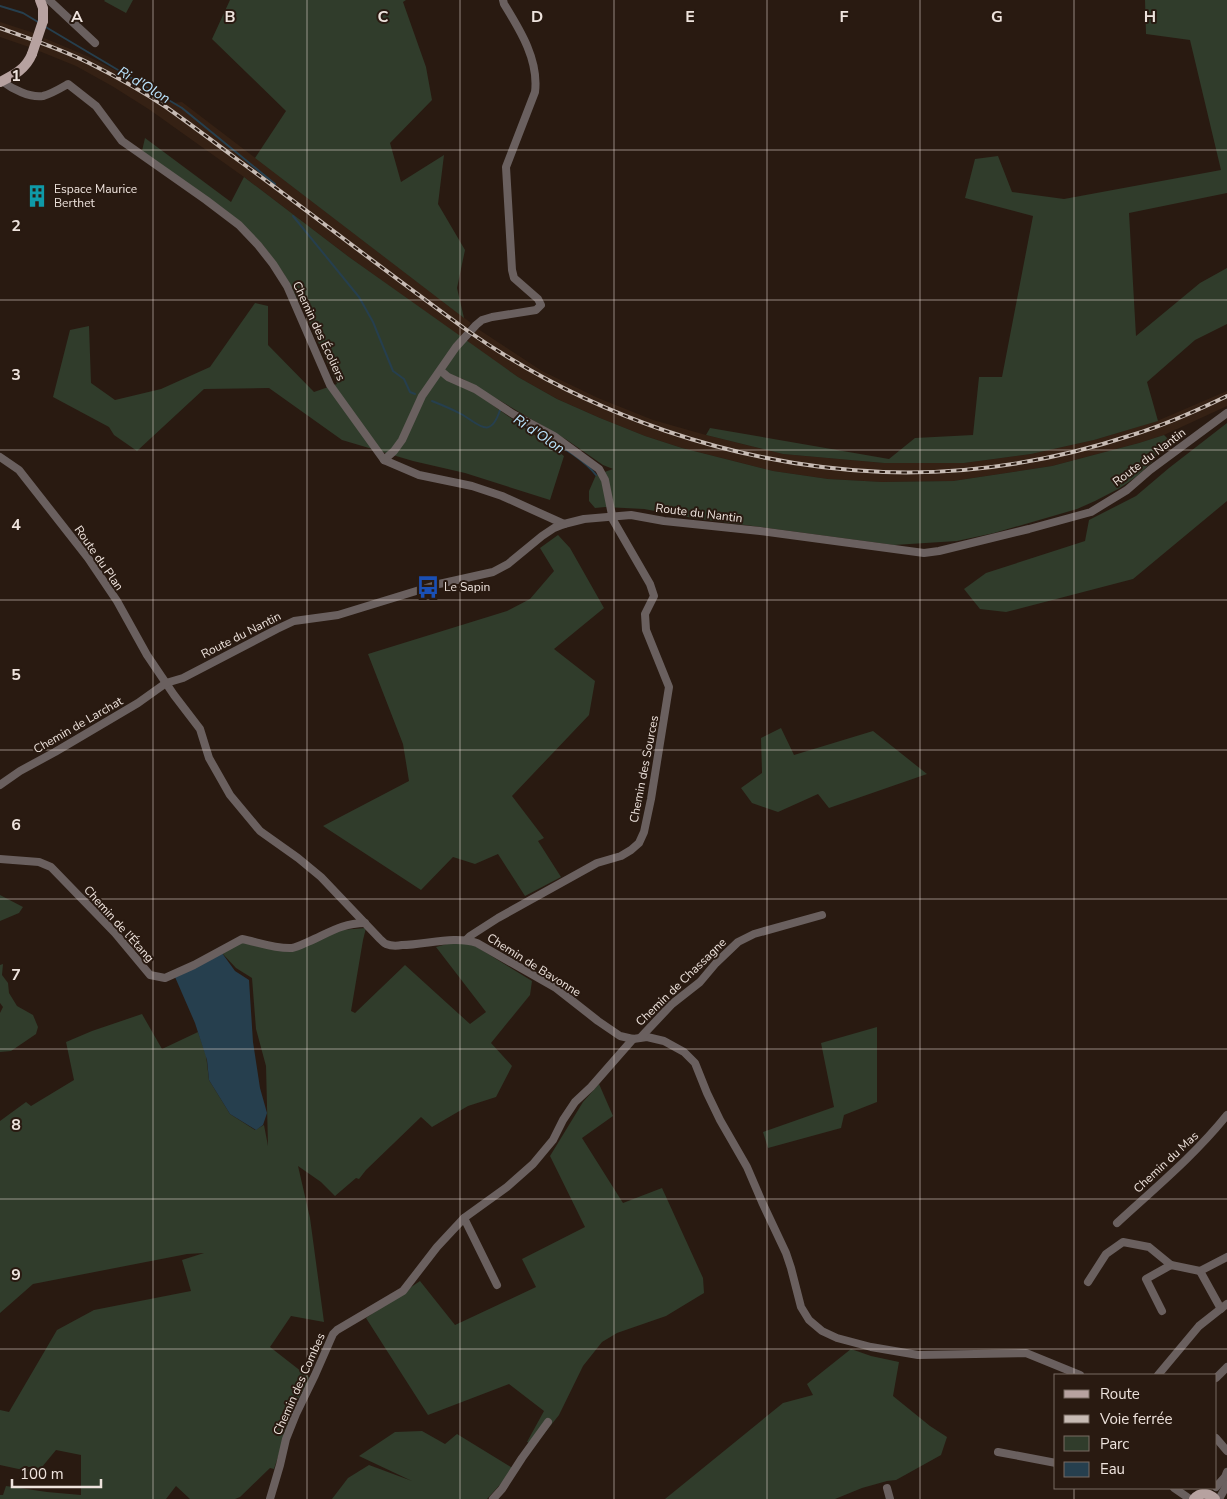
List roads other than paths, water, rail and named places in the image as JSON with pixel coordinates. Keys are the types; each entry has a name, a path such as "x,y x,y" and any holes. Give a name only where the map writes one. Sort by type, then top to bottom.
{"main road":[{"path":"1,82 19,72 32,54 43,21 43,8 40,0"},
{"path":"1194,1499 1199,1494 1204,1493 1215,1499"}],"street":[{"path":"49,0 95,43"},
{"path":"503,0 524,37 534,69 535,87 535,92 506,167 512,270 514,278 538,298 541,305 536,310 492,317 482,320 476,325 456,347 422,396 402,440 384,460 419,474 472,486 502,496 564,524"},
{"name":"Chemin des Écoliers","path":"1,82 10,88 31,95 41,96 45,96 68,84 96,106 122,141 239,225 273,264 287,286 330,385 384,460"},
{"name":"Chemin des Sources","path":"441,371 448,377 475,389 514,414 554,436 599,469 605,480 613,520 650,584 654,596 645,614 646,630 670,687 651,800 644,832 638,842 631,850 621,856 597,863 498,918 466,940"},
{"name":"Route du Nantin","path":"166,683 183,678 294,621 338,615 439,584 493,572 508,564 554,528 584,519 631,515 664,521 924,552 940,551 1029,529 1091,512 1127,490 1150,470 1227,412"},
{"name":"Route du Plan","path":"0,457 19,470 88,558 166,683"},
{"name":"Chemin de Larchat","path":"0,785 20,770 55,752 138,703 166,683"},
{"name":"Chemin de Bavonne","path":"166,683 200,729 210,758 230,795 260,831 321,876 386,944 394,946 420,945 443,940 466,940 477,943 544,981 620,1036 656,1039 684,1052 695,1063 720,1120 747,1166 791,1268 800,1308 808,1320 822,1331 837,1338 918,1356 1026,1353 1078,1374"},
{"name":"Chemin de l'Étang","path":"0,859 39,862 51,867 115,933 150,975 165,978 194,965 242,938 274,946 293,948 338,927 353,923 365,923"},
{"name":"Chemin de Chassagne","path":"637,1038 672,1004 700,982 716,962 738,942 754,934 822,915"},
{"name":"Chemin des Combes","path":"270,1499 286,1439 333,1334 403,1291 437,1247 464,1218 507,1187 533,1164 553,1140 575,1102 637,1038"},
{"name":"Chemin du Mas","path":"1117,1223 1185,1160 1227,1115"},
{"path":"464,1218 497,1285"},
{"path":"1088,1282 1106,1254 1123,1242 1150,1247 1171,1266 1200,1271 1227,1257"},
{"path":"1162,1311 1146,1279 1171,1266"},
{"path":"1159,1374 1199,1326 1224,1307 1200,1271"},
{"path":"1217,1377 1227,1367"},
{"path":"494,1499 548,1422"},
{"path":"1217,1439 1227,1451"},
{"path":"998,1452 1054,1463"},
{"path":"1219,1499 1221,1485 1227,1472"},
{"path":"887,1488 890,1499"},
{"path":"1180,1489 1190,1499"},
{"path":"1204,1493 1212,1489"}],"water":[{"path":"222,953 235,971 249,980 253,1042 260,1088 267,1113 263,1125 256,1130 230,1114 209,1080 207,1060 195,1023 175,977"}],"waterway":[{"name":"Ri d'Olon","path":"0,6 23,13 38,22"},
{"name":"Ri d'Olon","path":"44,26 182,108 275,184"},
{"name":"Ri d'Olon","path":"293,216 359,297 373,322 393,371 404,379 410,392 415,394"},
{"name":"Ri d'Olon","path":"432,401 458,412 483,427 492,425 500,410 503,410"},
{"name":"Ri d'Olon","path":"521,422 581,460 596,475"}],"railway":[{"path":"0,28 78,58 118,78 157,101 439,310 514,361 563,388 613,411 665,431 719,447 773,459 828,468 883,472 946,471 1041,459 1102,444 1168,422 1227,396"}],"place":[{"name":"Espace Maurice Berthet","path":"37,196"},
{"name":"Le Sapin","path":"428,587"}]}
